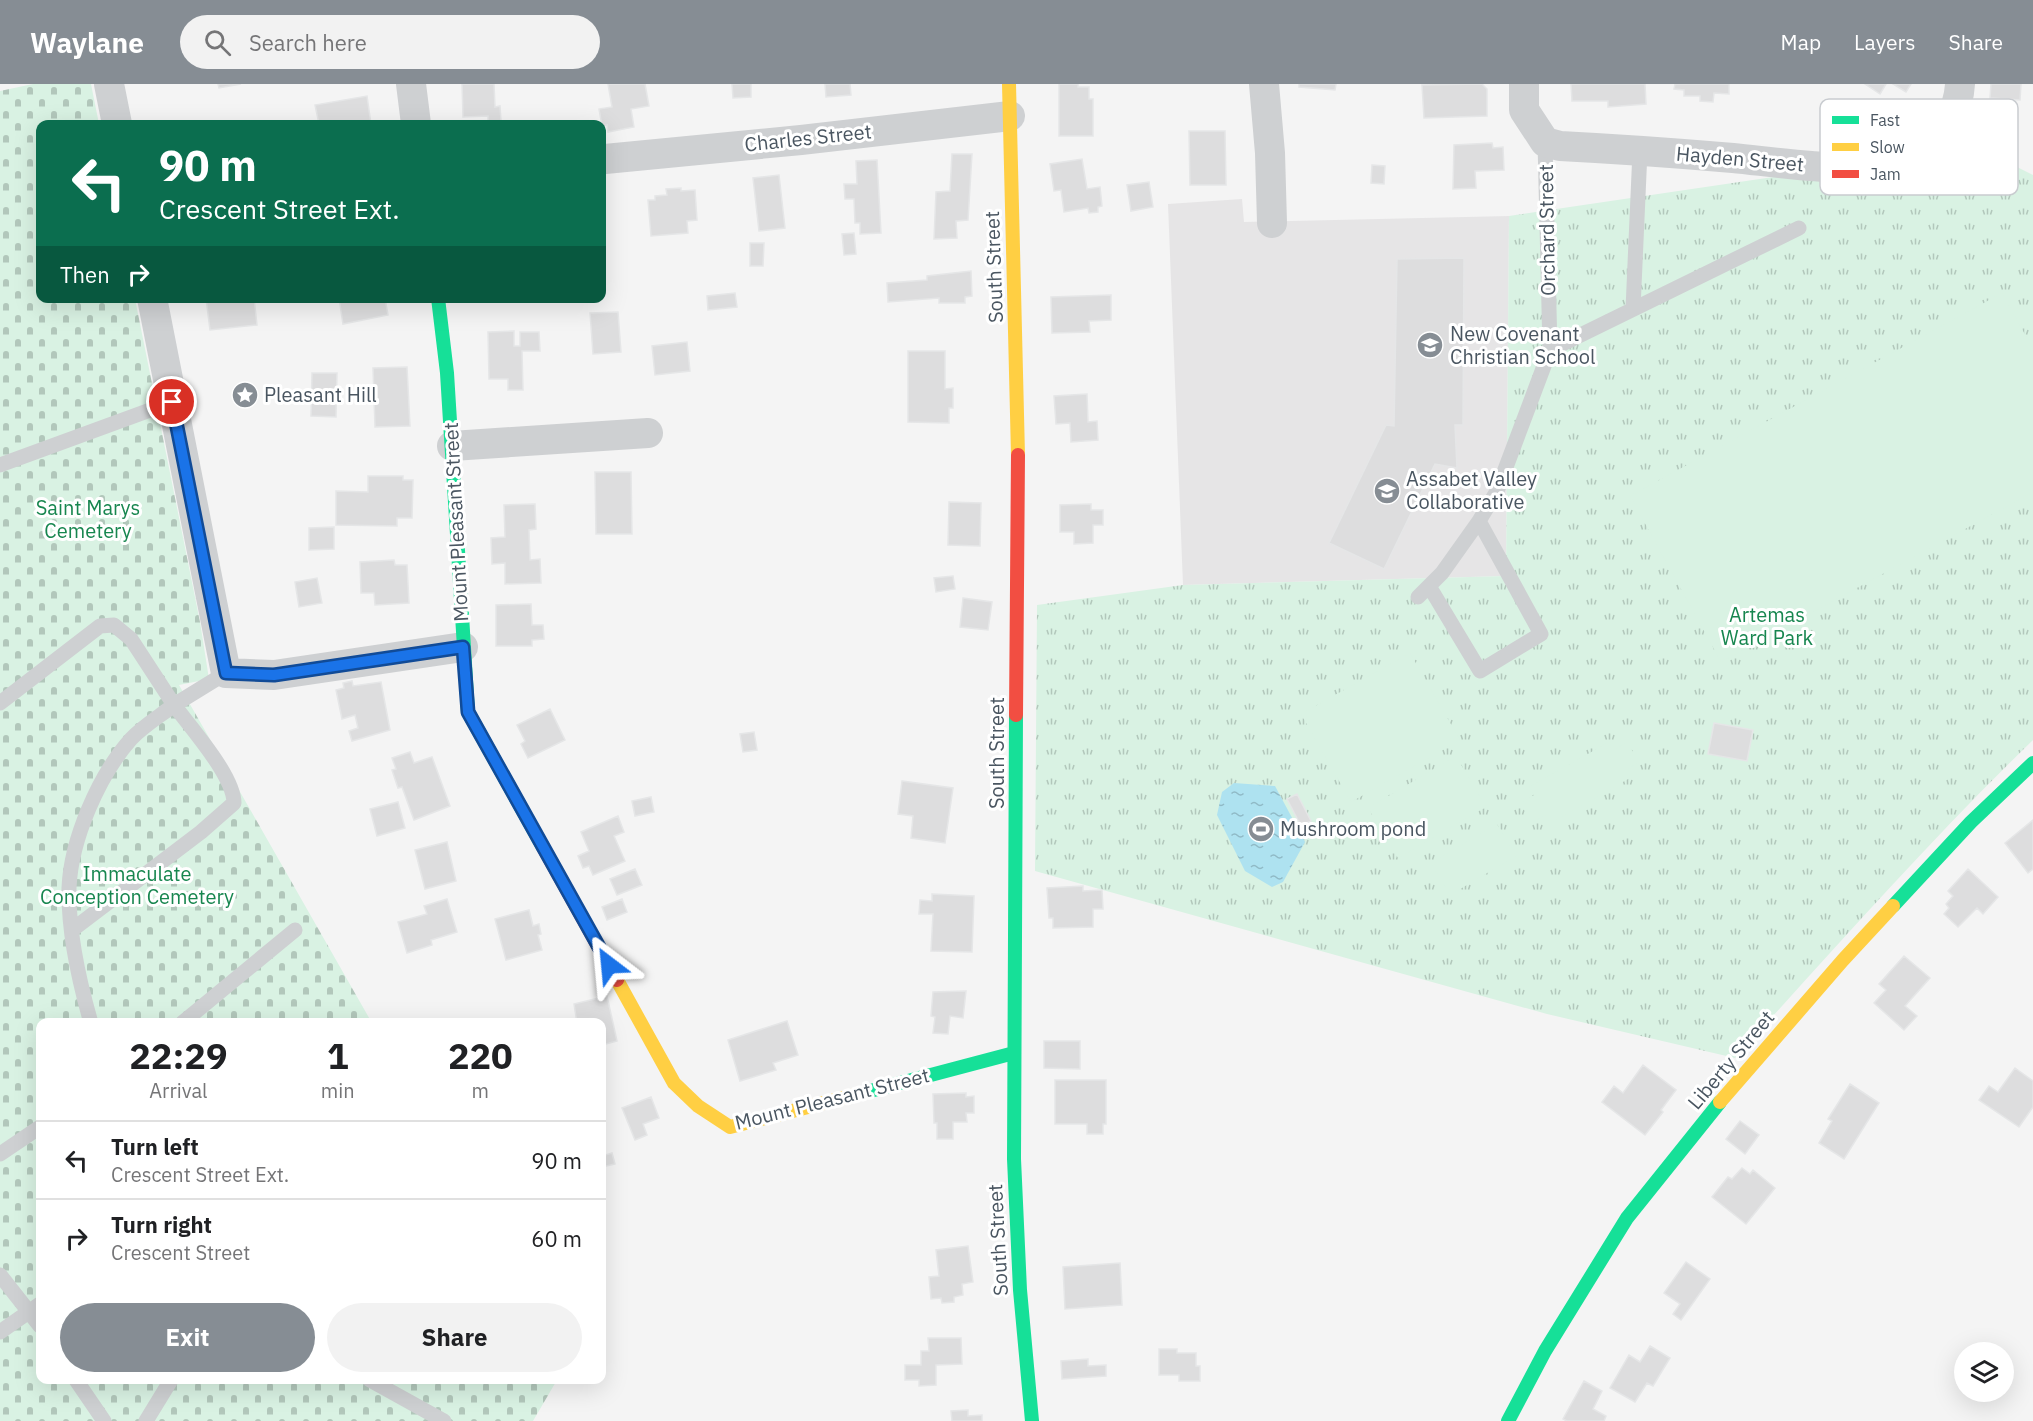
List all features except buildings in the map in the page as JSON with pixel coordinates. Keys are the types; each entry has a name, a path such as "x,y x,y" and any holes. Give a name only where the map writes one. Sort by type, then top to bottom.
{"street":[{"path":"109,84 116,120"},
{"path":"411,84 416,120"},
{"name":"South Street","path":"1009,84 1018,436 1014,1053 1016,1226 1032,1421"},
{"path":"1264,84 1270,153 1272,223"},
{"name":"Orchard Street","path":"1524,84 1524,111 1545,142"},
{"name":"Hayden Street","path":"1958,99 1960,84"},
{"name":"Charles Street","path":"606,159 1010,116"},
{"name":"Hayden Street","path":"1545,142 1560,146 1820,166"},
{"path":"153,303 226,673 274,675 463,647"},
{"name":"Mount Pleasant Street","path":"439,303 447,373 468,712 674,1083 698,1107 730,1127 1014,1053"},
{"path":"452,446 648,433"},
{"name":"Liberty Street","path":"1508,1421 1545,1351 1634,1209 1733,1086 1844,960 1971,822 2033,763"}],"lane":[{"name":"Orchard Street","path":"1479,521 1541,634 1480,671 1423,592 1442,573 1497,491 1550,350 1545,142"},
{"path":"1633,309 1640,151"},
{"path":"1550,350 1799,228"},
{"path":"0,465 172,402"},
{"path":"0,703 100,626 114,625 131,639 174,705 214,758 234,792 234,802 201,832 72,930"},
{"path":"90,1018 82,991 72,930 69,888 77,842 91,804 112,764 132,738 174,705 226,673"},
{"path":"188,1018 295,930"},
{"path":"0,1154 36,1129"},
{"path":"0,1275 36,1308 0,1332"},
{"path":"79,1384 104,1421"},
{"path":"146,1421 169,1384"},
{"path":"376,1384 444,1421"}],"shaded area":[{"path":"1242,199 1244,222 1509,216 1506,576 1183,585 1168,204"}],"green space":[{"name":"Immaculate Conception Cemetery","path":"33,84 91,84 98,120 36,120 36,303 136,303 200,622 209,679 179,685 369,1018 36,1018 36,1384 555,1384 533,1421 0,1421 0,91"},
{"name":"Artemas Ward Park","path":"2018,168 2033,175 2033,740 1919,857 1735,1058 1547,1014 1035,871 1037,605 1183,585 1506,576 1509,216 1820,170 1820,195 2018,195"},
{"path":"2002,293 2033,349 2033,492 1721,662 1630,496"},
{"path":"1410,653 1460,740 1351,802 1301,714"},
{"path":"1609,742 1614,750 1627,742 1639,762 1626,770 1630,778 1550,823 1545,815 1532,823 1520,803 1534,795 1529,787"},
{"path":"1456,756 1486,807 1398,858 1368,808"},
{"path":"1497,824 1516,856 1450,895 1431,863"}],"water":[{"name":"Mushroom pond","path":"1234,783 1275,786 1305,842 1283,882 1272,887 1245,871 1217,815 1222,792"}],"traffic: fast":[{"path":"439,303 447,373 468,712 543,847"},
{"path":"1016,715 1014,1159 1020,1290 1032,1421"},
{"path":"1893,906 1971,822 2033,763"},
{"path":"855,1095 1014,1053"},
{"path":"1508,1421 1545,1351 1627,1218 1720,1102"}],"traffic: slow":[{"path":"1009,84 1018,455"},
{"path":"1720,1102 1893,906"},
{"path":"617,980 674,1083 698,1106 730,1127 855,1095"}],"traffic: jam":[{"path":"1016,715 1018,455"},
{"path":"543,847 617,980"}],"place":[{"name":"New Covenant Christian School","path":"1430,345"},
{"name":"Pleasant Hill","path":"245,395"},
{"name":"Assabet Valley Collaborative","path":"1387,491"},
{"name":"Mushroom pond","path":"1261,829"}],"route":[{"path":"172,402 226,673 274,675 463,647 468,712 609,965"}],"park label":[{"name":"Saint Marys Cemetery","path":"88,520"}]}
